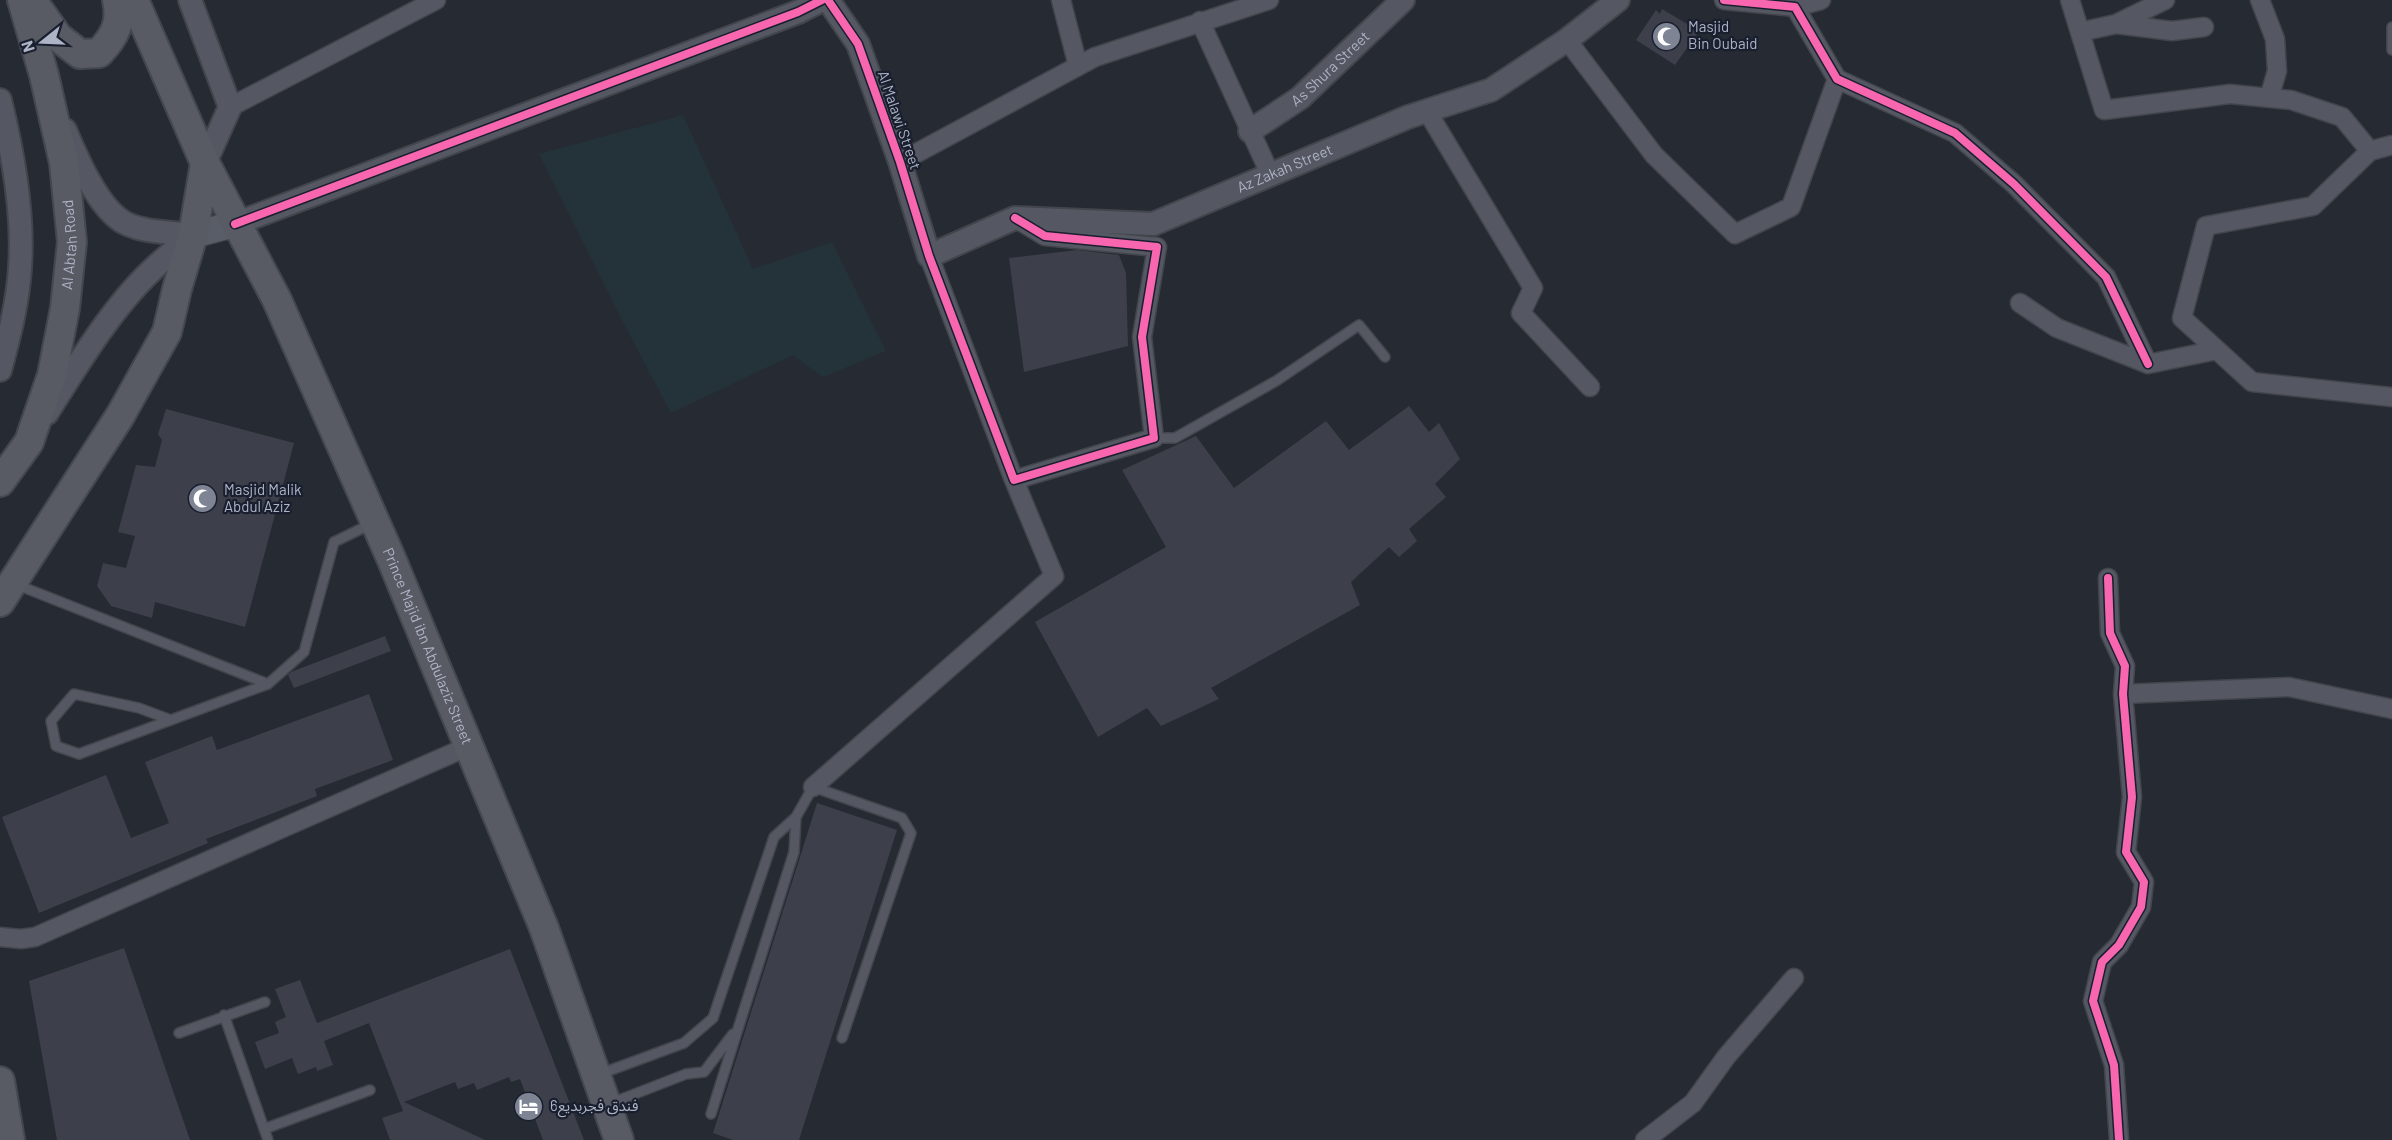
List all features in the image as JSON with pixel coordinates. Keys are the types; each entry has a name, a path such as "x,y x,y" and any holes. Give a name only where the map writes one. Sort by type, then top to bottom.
{"main road":[{"name":"Al Abtah Road","path":"2,473 29,442 52,375 65,308 72,242 64,163 22,0"},
{"path":"32,0 58,37 80,54 99,53 114,38 120,12 117,0"},
{"name":"Prince Majid ibn Abdulaziz Street","path":"134,0 205,163 235,224 277,300 374,522 544,928 598,1074 619,1140"},
{"path":"7,592 32,549 120,416 167,332 193,235 205,163"},
{"path":"193,235 235,224"},
{"path":"0,1081 10,1140"}],"street":[{"path":"190,0 230,107"},
{"path":"205,163 230,107 436,0"},
{"path":"235,224 798,12 822,0"},
{"name":"Al Malawi Street","path":"828,0 858,44 900,162 929,256"},
{"path":"1060,0 1078,66"},
{"path":"900,162 1095,57 1269,0"},
{"name":"As Shura Street","path":"1251,131 1300,98 1403,0"},
{"name":"Az Zakah Street","path":"929,256 1015,218 1153,224 1408,117 1491,90 1567,39 1618,0"},
{"path":"1724,0 1796,7 1821,0"},
{"path":"2070,0 2104,110 2230,94 2291,100 2342,117 2370,151"},
{"path":"2080,32 2116,24 2165,0"},
{"path":"2260,0 2275,39 2277,71 2269,98"},
{"path":"1796,7 1838,79 1955,133 2014,184 2106,277 2148,364"},
{"path":"1200,21 1271,176"},
{"path":"2116,24 2172,31 2204,27"},
{"path":"1567,39 1654,155 1735,234 1791,207 1838,79"},
{"path":"47,90 97,195 123,222 146,229 193,235"},
{"path":"0,99 18,202 20,267 13,320 0,370"},
{"path":"1427,111 1533,288 1521,313 1590,387"},
{"path":"2392,145 2370,151 2313,206 2206,226 2182,318 2252,382 2392,397"},
{"path":"1014,480 1154,438 1142,337 1157,247 1045,236 1015,218"},
{"path":"29,442 84,354 119,308 149,272 193,235"},
{"path":"813,787 1054,576 1014,480 929,256"},
{"path":"2020,303 2057,328 2148,364 2217,350"},
{"path":"2108,578 2110,633 2125,666 2123,694 2132,797 2126,852 2144,882 2141,907 2119,945 2102,962 2093,1001 2114,1065 2114,1138"},
{"path":"2123,694 2289,687 2392,709"},
{"path":"0,937 21,939 35,937 469,746"},
{"path":"1645,1140 1693,1103 1726,1057 1794,978"}],"lane":[{"path":"2392,27 2392,50"},
{"path":"1154,438 1176,438 1276,381 1359,325 1385,357"},
{"path":"171,720 139,708 74,694 51,721 57,746 79,754 171,720 268,684 304,652 334,542 374,522"},
{"path":"7,592 268,684"},
{"path":"598,1074 684,1043 713,1018 774,837 796,817 813,787 902,818 911,833 842,1038"},
{"path":"711,1114 794,852 796,817"},
{"path":"178,1033 265,1002"},
{"path":"224,1015 267,1140"},
{"path":"607,1104 686,1074 704,1072 738,1027"},
{"path":"264,1130 370,1090"}],"shaded area":[{"path":"683,115 753,269 832,242 886,351 823,377 793,355 671,413 539,154"}],"building":[{"name":"Masjid Bin Oubaid","path":"1662,9 1699,31 1675,65 1636,40 1656,10 1660,14"},
{"path":"1077,250 1119,255 1126,273 1128,346 1024,372 1009,258"},
{"path":"1409,406 1429,432 1439,423 1460,459 1435,484 1446,497 1409,529 1417,541 1399,557 1389,547 1351,582 1360,605 1211,688 1219,699 1161,726 1147,708 1098,737 1035,622 1166,547 1122,470 1196,436 1234,488 1326,421 1349,450"},
{"name":"Masjid Malik Abdul Aziz","path":"166,409 294,443 245,627 155,602 152,618 111,606 97,586 103,563 126,568 135,536 118,532 136,465 155,467 162,440 158,434"},
{"path":"385,636 391,651 294,688 288,675 291,672"},
{"path":"369,694 393,760 315,789 317,796 206,839 208,843 39,913 2,817 106,775 131,838 169,823 145,762 212,736 217,750"},
{"path":"817,803 897,830 799,1140 733,1140 713,1133"},
{"path":"124,948 190,1140 57,1140 29,981"},
{"path":"510,949 584,1140 543,1140 520,1079 511,1082 509,1077 477,1090 474,1083 458,1089 455,1082 404,1102 485,1140 390,1140 382,1118 403,1111 369,1023 324,1041 333,1065 317,1071 316,1067 298,1074 292,1058 265,1069 255,1042 279,1033 275,1022 286,1017 275,989 300,980 317,1023"}],"cycle path":[{"path":"235,224 798,12 822,0"},
{"path":"828,0 858,44 900,162 929,256 1014,480 1154,438 1142,337 1157,247 1045,236 1015,218"},
{"path":"1724,0 1795,7 1837,79 1955,133 2014,184 2106,277 2148,364"},
{"path":"2108,578 2110,633 2125,666 2123,694 2132,797 2126,852 2144,882 2141,907 2119,945 2102,962 2093,1001 2114,1065 2119,1140"}],"place":[{"name":"Masjid Bin Oubaid","path":"1667,36"},
{"name":"Masjid Malik Abdul Aziz","path":"203,499"},
{"name":"فندق فجربديع6","path":"529,1106"}]}
